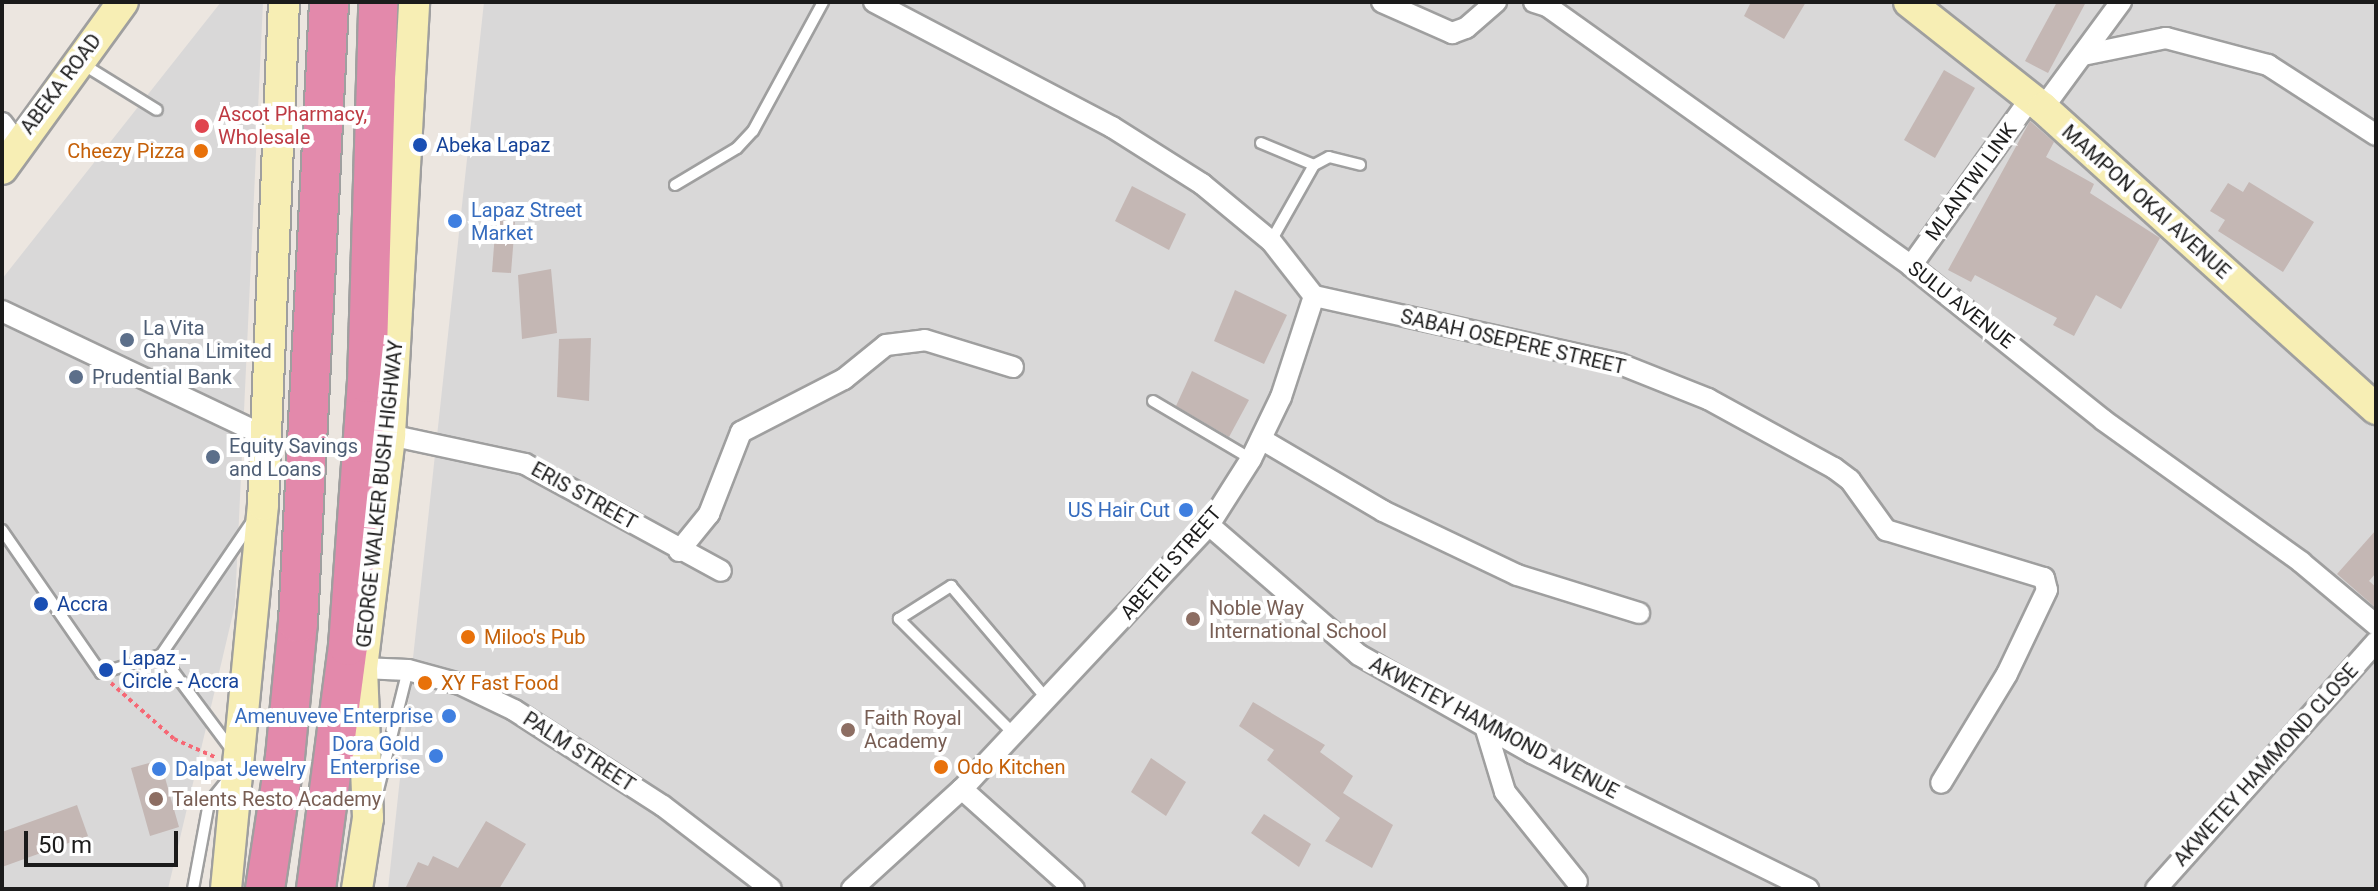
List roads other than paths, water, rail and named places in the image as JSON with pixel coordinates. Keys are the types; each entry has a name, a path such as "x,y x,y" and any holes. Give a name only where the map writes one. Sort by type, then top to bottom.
{"highway":[{"path":"265,889 285,757 298,623 329,2"},
{"name":"GEORGE WALKER BUSH HIGHWAY","path":"316,889 348,646 366,399 378,2"}],"street":[{"name":"ABEKA ROAD","path":"2,169 9,133 79,61 123,2"},
{"path":"226,889 241,762 263,505 284,2"},
{"name":"GEORGE WALKER BUSH HIGHWAY","path":"359,887 368,818 362,668 390,435 414,2"},
{"path":"874,2 1112,127 1202,184 1271,241 1314,296"},
{"path":"1382,2 1452,33 1466,28 1496,2"},
{"name":"SULU AVENUE","path":"1534,2 1547,6 1911,266 2103,420 2301,562 2376,625"},
{"name":"MAMPON OKAI AVENUE","path":"1909,2 2037,103 2376,409"},
{"name":"MLANTWI LINK","path":"1911,266 2037,103 2083,55 2121,2"},
{"path":"2083,55 2166,38 2268,65 2376,135"},
{"name":"ABETEI STREET","path":"852,889 962,789 1209,525 1251,459 1286,385 1314,296"},
{"name":"SABAH OSEPERE STREET","path":"1314,296 1620,364 1708,399 1834,468 1850,480 1886,530 2044,578 2046,595 2007,674 1941,783"},
{"path":"2,311 265,436"},
{"path":"679,551 709,514 741,432 844,379 886,345 925,340 1013,367"},
{"name":"ERIS STREET","path":"390,435 525,464 679,551 721,571"},
{"path":"1261,439 1383,511 1517,575 1639,613"},
{"name":"AKWETEY HAMMOND AVENUE","path":"1209,525 1337,639 1485,726 1808,889"},
{"name":"AKWETEY HAMMOND CLOSE","path":"2156,889 2376,642"},
{"name":"PALM STREET","path":"362,668 408,670 460,684 514,710 663,806 771,889"},
{"path":"1485,726 1505,792 1577,882"},
{"path":"962,789 1074,889"}],"lane":[{"path":"675,185 737,148 753,131 823,2"},
{"path":"79,61 157,110"},
{"path":"1261,143 1314,165"},
{"path":"1271,241 1314,165 1329,157 1360,165"},
{"path":"1153,401 1251,459"},
{"path":"2,530 101,673 161,655 263,505"},
{"path":"1014,734 899,619 951,586 1047,699"},
{"path":"161,655 241,762 209,803 193,889"},
{"path":"368,818 389,757 408,670"}],"place":[{"name":"Ascot Pharmacy, Wholesale","path":"202,126"},
{"name":"Abeka Lapaz","path":"420,145"},
{"name":"Cheezy Pizza","path":"201,151"},
{"name":"Lapaz Street Market","path":"455,221"},
{"name":"La Vita Ghana Limited","path":"127,340"},
{"name":"Prudential Bank","path":"76,377"},
{"name":"Equity Savings and Loans","path":"213,457"},
{"name":"US Hair Cut","path":"1186,510"},
{"name":"Accra","path":"41,604"},
{"name":"Noble Way International School","path":"1193,619"},
{"name":"Miloo's Pub","path":"468,637"},
{"name":"Lapaz - Circle - Accra","path":"106,670"},
{"name":"XY Fast Food","path":"425,683"},
{"name":"Amenuveve Enterprise","path":"449,716"},
{"name":"Faith Royal Academy","path":"848,730"},
{"name":"Dora Gold Enterprise","path":"436,756"},
{"name":"Odo Kitchen","path":"941,767"},
{"name":"Dalpat Jewelry","path":"159,769"},
{"name":"Talents Resto Academy","path":"156,799"}]}
